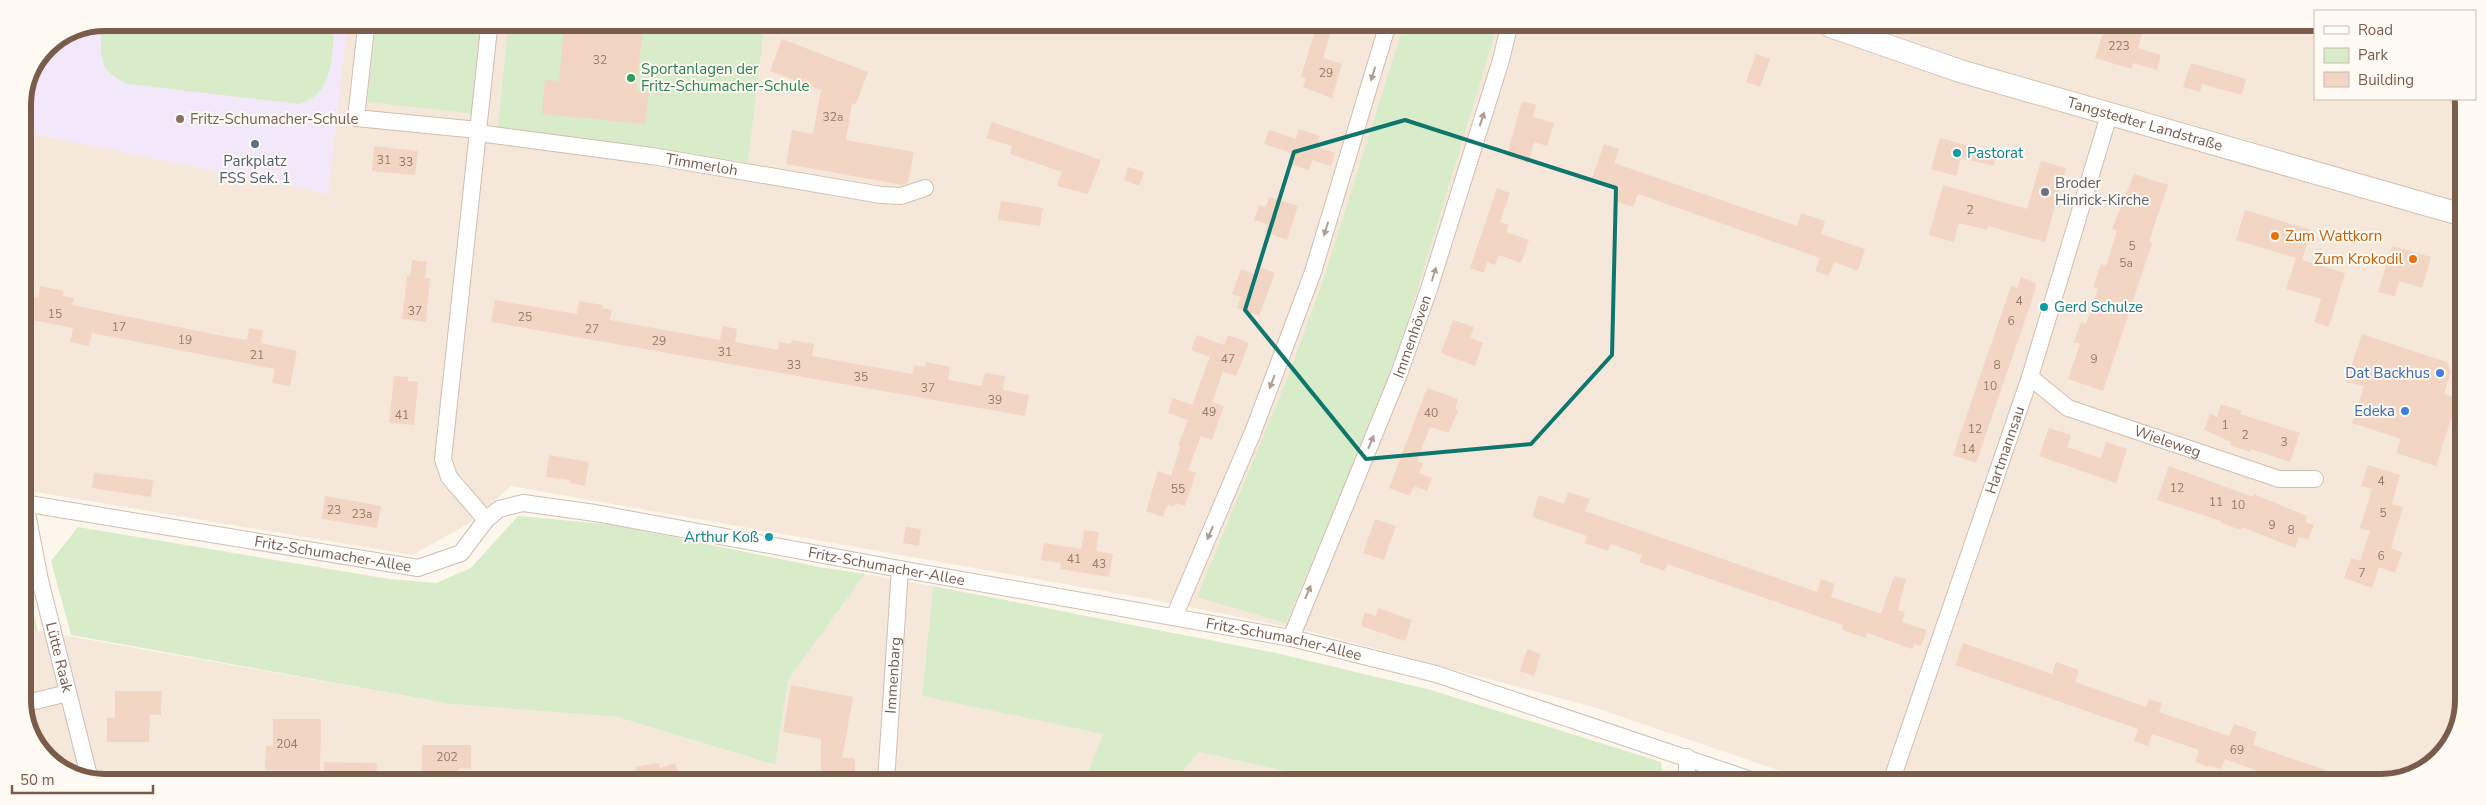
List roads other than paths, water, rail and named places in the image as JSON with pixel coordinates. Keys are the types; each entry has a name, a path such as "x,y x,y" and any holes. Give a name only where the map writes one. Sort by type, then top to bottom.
{"street":[{"name":"Timmerloh","path":"366,31 356,118 478,132 652,156 881,195 901,196 925,188"},
{"path":"486,520 449,477 443,459 489,31"},
{"path":"1174,618 1253,432 1313,272 1386,31"},
{"name":"Immenhöven","path":"1291,638 1399,374 1426,298 1501,60 1508,31"},
{"name":"Tangstedter Landstraße","path":"1844,31 1960,71 2455,213"},
{"name":"Hartmannsau","path":"1894,774 2030,377 2109,114"},
{"name":"Wieleweg","path":"2030,377 2068,408 2279,479 2315,479"},
{"name":"Fritz-Schumacher-Allee","path":"31,504 418,568 461,553 486,520 499,510 523,502 594,513 1291,638 1436,674 1734,774"},
{"name":"Lütte Raak","path":"31,533 88,771"},
{"name":"Immenbarg","path":"886,774 900,569"},
{"path":"31,702 68,693"},
{"path":"1686,757 1687,774"}],"place":[{"name":"Sportanlagen der Fritz-Schumacher-Schule","path":"631,78"},
{"name":"Fritz-Schumacher-Schule","path":"180,119"},
{"name":"Parkplatz FSS Sek. 1","path":"255,144"},
{"name":"Pastorat","path":"1957,153"},
{"name":"Broder Hinrick-Kirche","path":"2045,192"},
{"name":"Zum Wattkorn","path":"2275,236"},
{"name":"Zum Krokodil","path":"2413,259"},
{"name":"Gerd Schulze","path":"2044,307"},
{"name":"Dat Backhus","path":"2440,373"},
{"name":"Edeka","path":"2405,411"},
{"name":"Arthur Koß","path":"769,537"}]}
